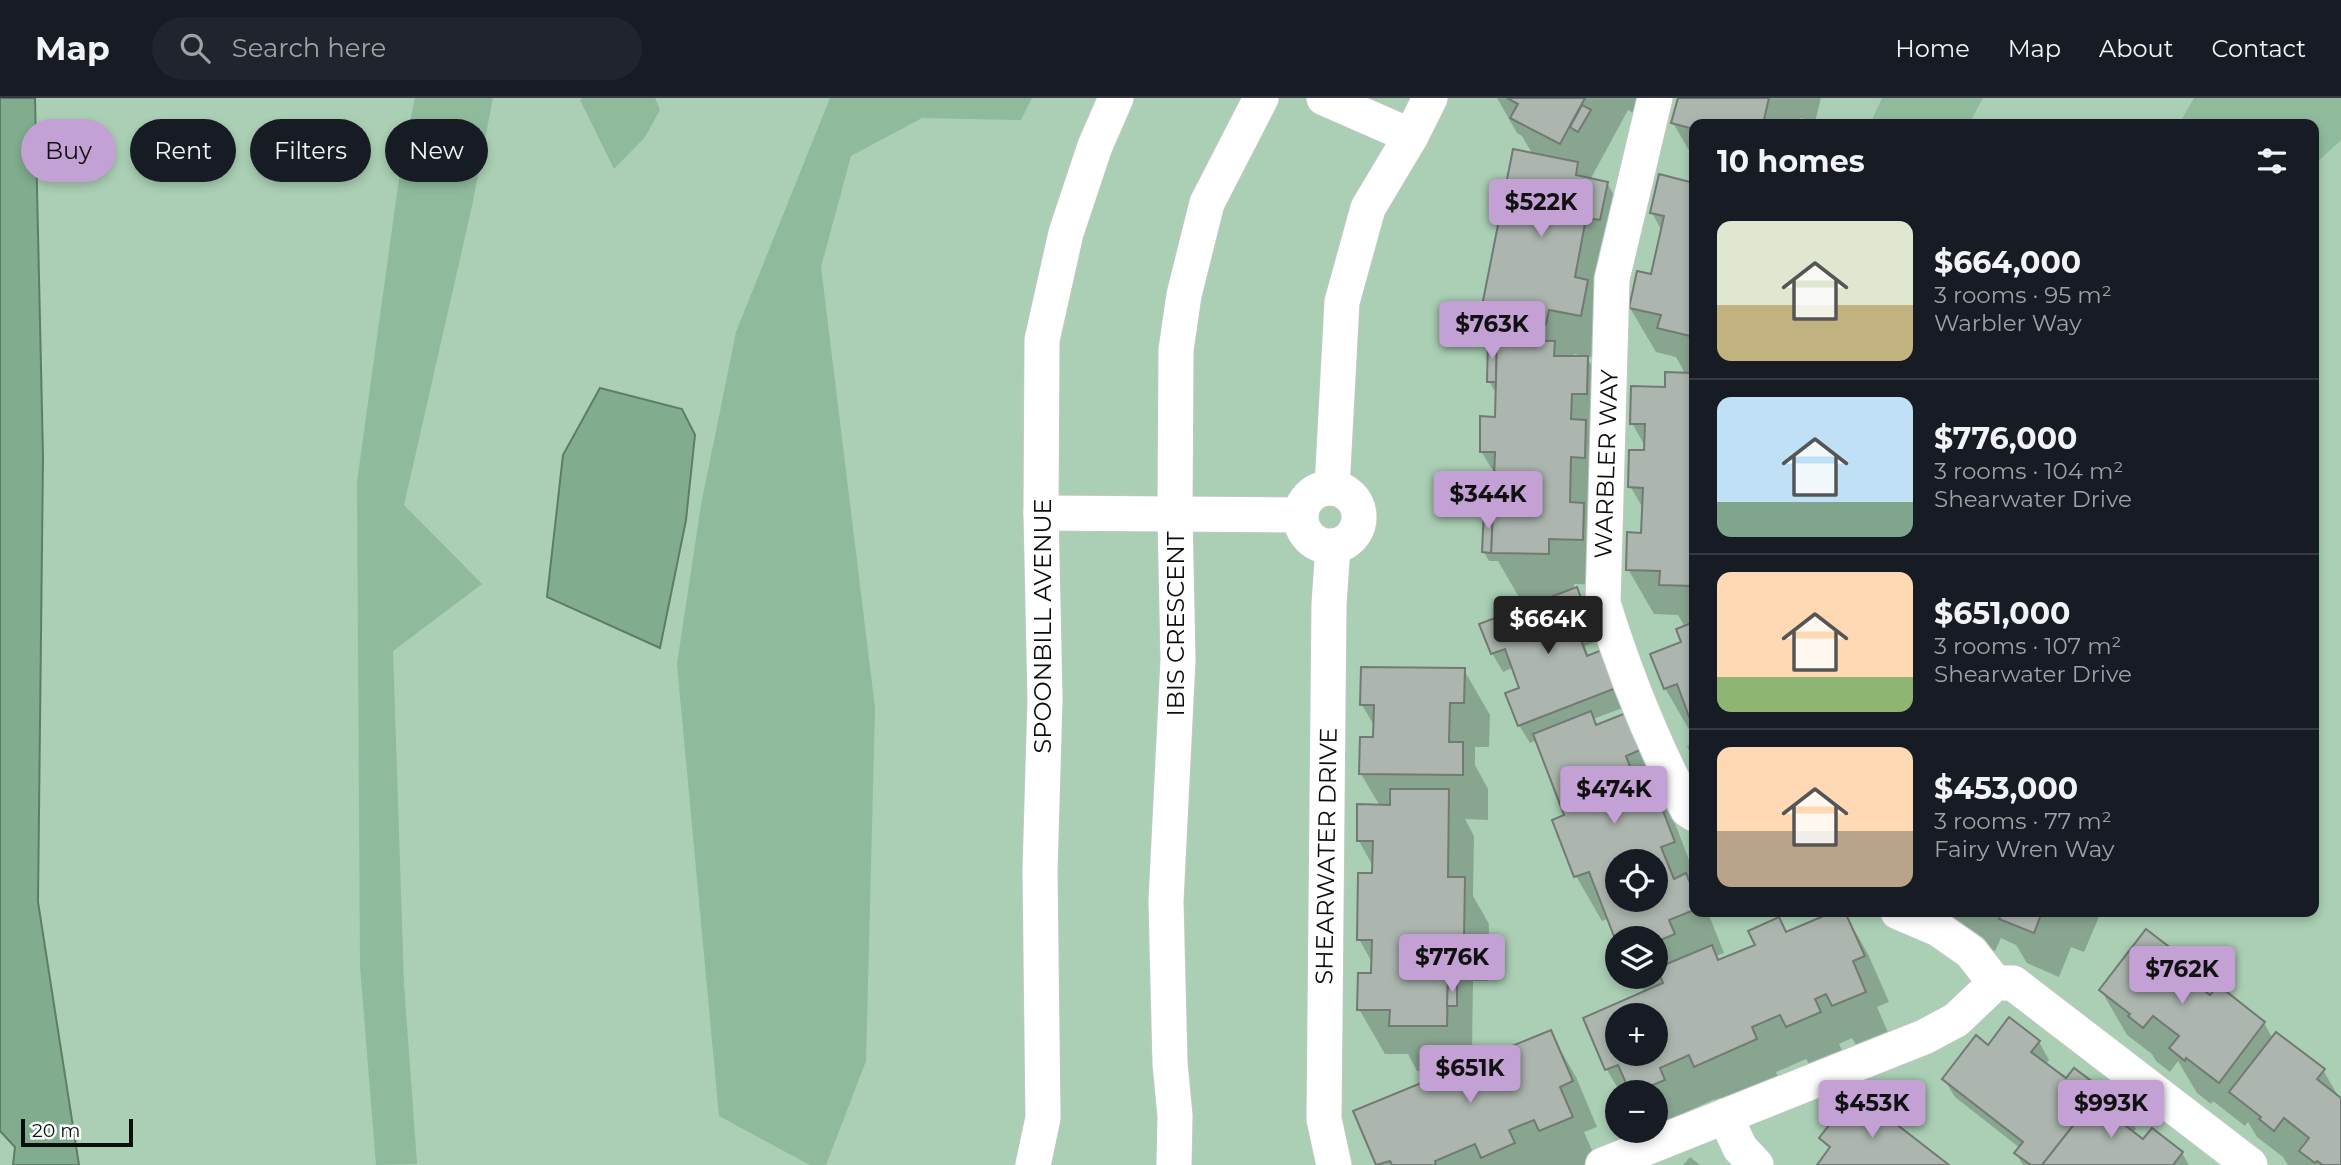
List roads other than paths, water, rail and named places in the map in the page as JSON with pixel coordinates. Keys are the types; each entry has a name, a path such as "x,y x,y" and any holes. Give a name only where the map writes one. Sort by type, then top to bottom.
{"street":[{"name":"SPOONBILL AVENUE","path":"1032,1165 1043,1118 1040,871 1045,699 1041,513 1042,340 1066,233 1095,146 1116,98"},
{"name":"IBIS CRESCENT","path":"1174,1165 1175,1116 1170,1063 1166,901 1178,660 1175,350 1184,295 1207,203 1261,98"},
{"path":"1324,98 1411,136"},
{"path":"1332,488 1342,302 1368,208 1411,136 1430,98"},
{"name":"WARBLER WAY","path":"1655,98 1612,279 1603,603 1616,644 1664,762 1689,811"},
{"path":"1324,488 1338,488 1351,495 1359,508 1360,523 1354,534 1345,542 1334,546 1321,544 1310,538 1303,528 1301,515 1304,503 1312,493 1324,488"},
{"path":"1041,513 1301,515"},
{"name":"SHEARWATER DRIVE","path":"1334,546 1329,604 1324,1119 1334,1165"},
{"path":"1910,917 1938,929 1970,952 1995,983"},
{"path":"1603,1165 1924,1037 1956,1020 1995,983 2013,983 2249,1165"},
{"path":"1725,1116 1740,1148 1756,1165"}]}
